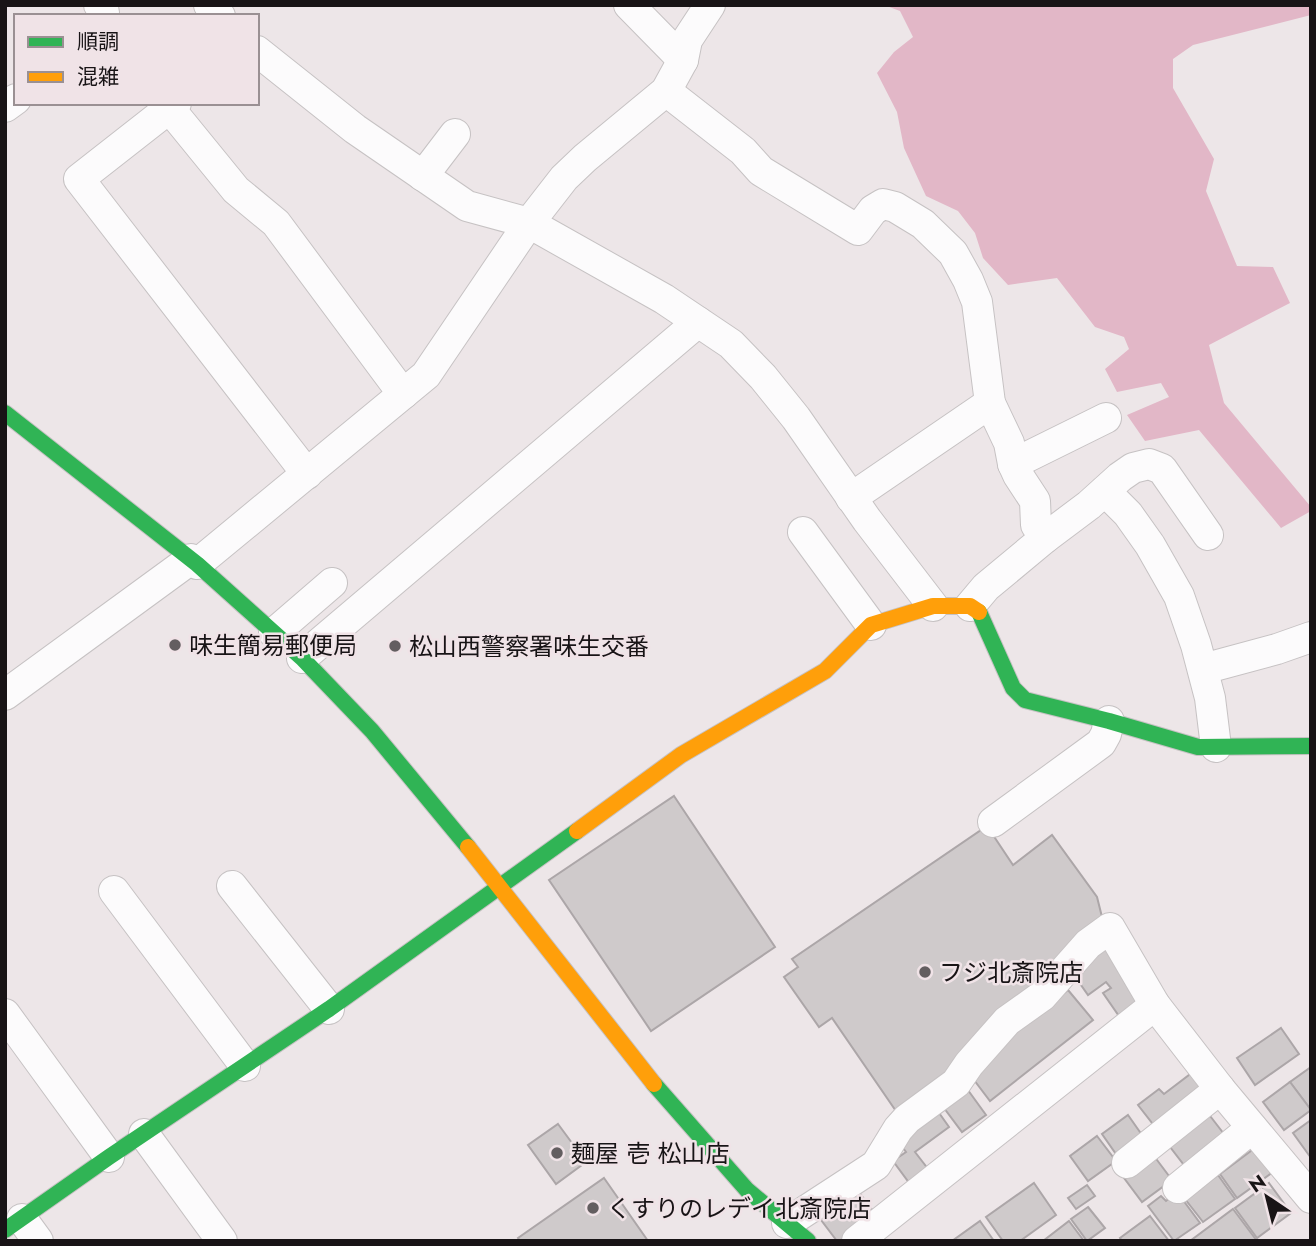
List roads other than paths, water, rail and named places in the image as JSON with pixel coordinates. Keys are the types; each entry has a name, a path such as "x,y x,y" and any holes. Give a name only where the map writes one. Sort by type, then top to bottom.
{"street":[{"path":"629,5 683,60"},
{"path":"5,695 194,561 307,474 426,375 529,223 564,178 584,158 666,91 683,60 687,40 710,5"},
{"path":"259,53 355,129 467,206 529,223 664,299 731,344 796,418 851,498 933,606"},
{"path":"666,91 743,151 761,171 858,230 873,210 883,204 895,207 923,224 953,253 977,302 990,403 1009,443 1018,475 1035,501 1036,525 1045,538"},
{"path":"307,474 79,179 173,106 236,190 276,223 403,394"},
{"path":"423,176 455,135"},
{"path":"302,658 698,322"},
{"path":"851,498 990,403"},
{"path":"5,413 194,561 302,658 372,731 500,887 665,1098 747,1191 798,1232 876,1165 907,1119 956,1083 1007,1021 1042,996 1088,944 1110,928 1155,1005 1252,1128 1307,1187"},
{"path":"1013,464 1106,418"},
{"path":"970,606 986,587 1133,468 1149,464 1162,470 1208,535"},
{"path":"1104,491 1128,513 1179,596 1203,669 1210,698 1216,747"},
{"path":"803,532 871,625"},
{"path":"274,633 332,583"},
{"path":"22,1230 109,1157 329,1009 681,755 825,671 871,625 933,606 970,606 979,613 1013,688 1026,701 1198,747 1311,746"},
{"path":"1203,669 1311,638"},
{"path":"993,822 1101,743 1108,721"},
{"path":"232,886 329,1009"},
{"path":"114,891 245,1066"},
{"path":"858,1241 1155,1005"},
{"path":"5,1014 109,1157"},
{"path":"1127,1163 1220,1089"},
{"path":"1178,1188 1252,1128"},
{"path":"145,1134 222,1241"}],"place":[{"name":"味生簡易郵便局","path":"175,645"},
{"name":"松山西警察署味生交番","path":"395,646"},
{"name":"フジ北斎院店","path":"925,972"},
{"name":"麺屋 壱 松山店","path":"557,1153"},
{"name":"くすりのレデイ北斎院店","path":"593,1208"}]}
